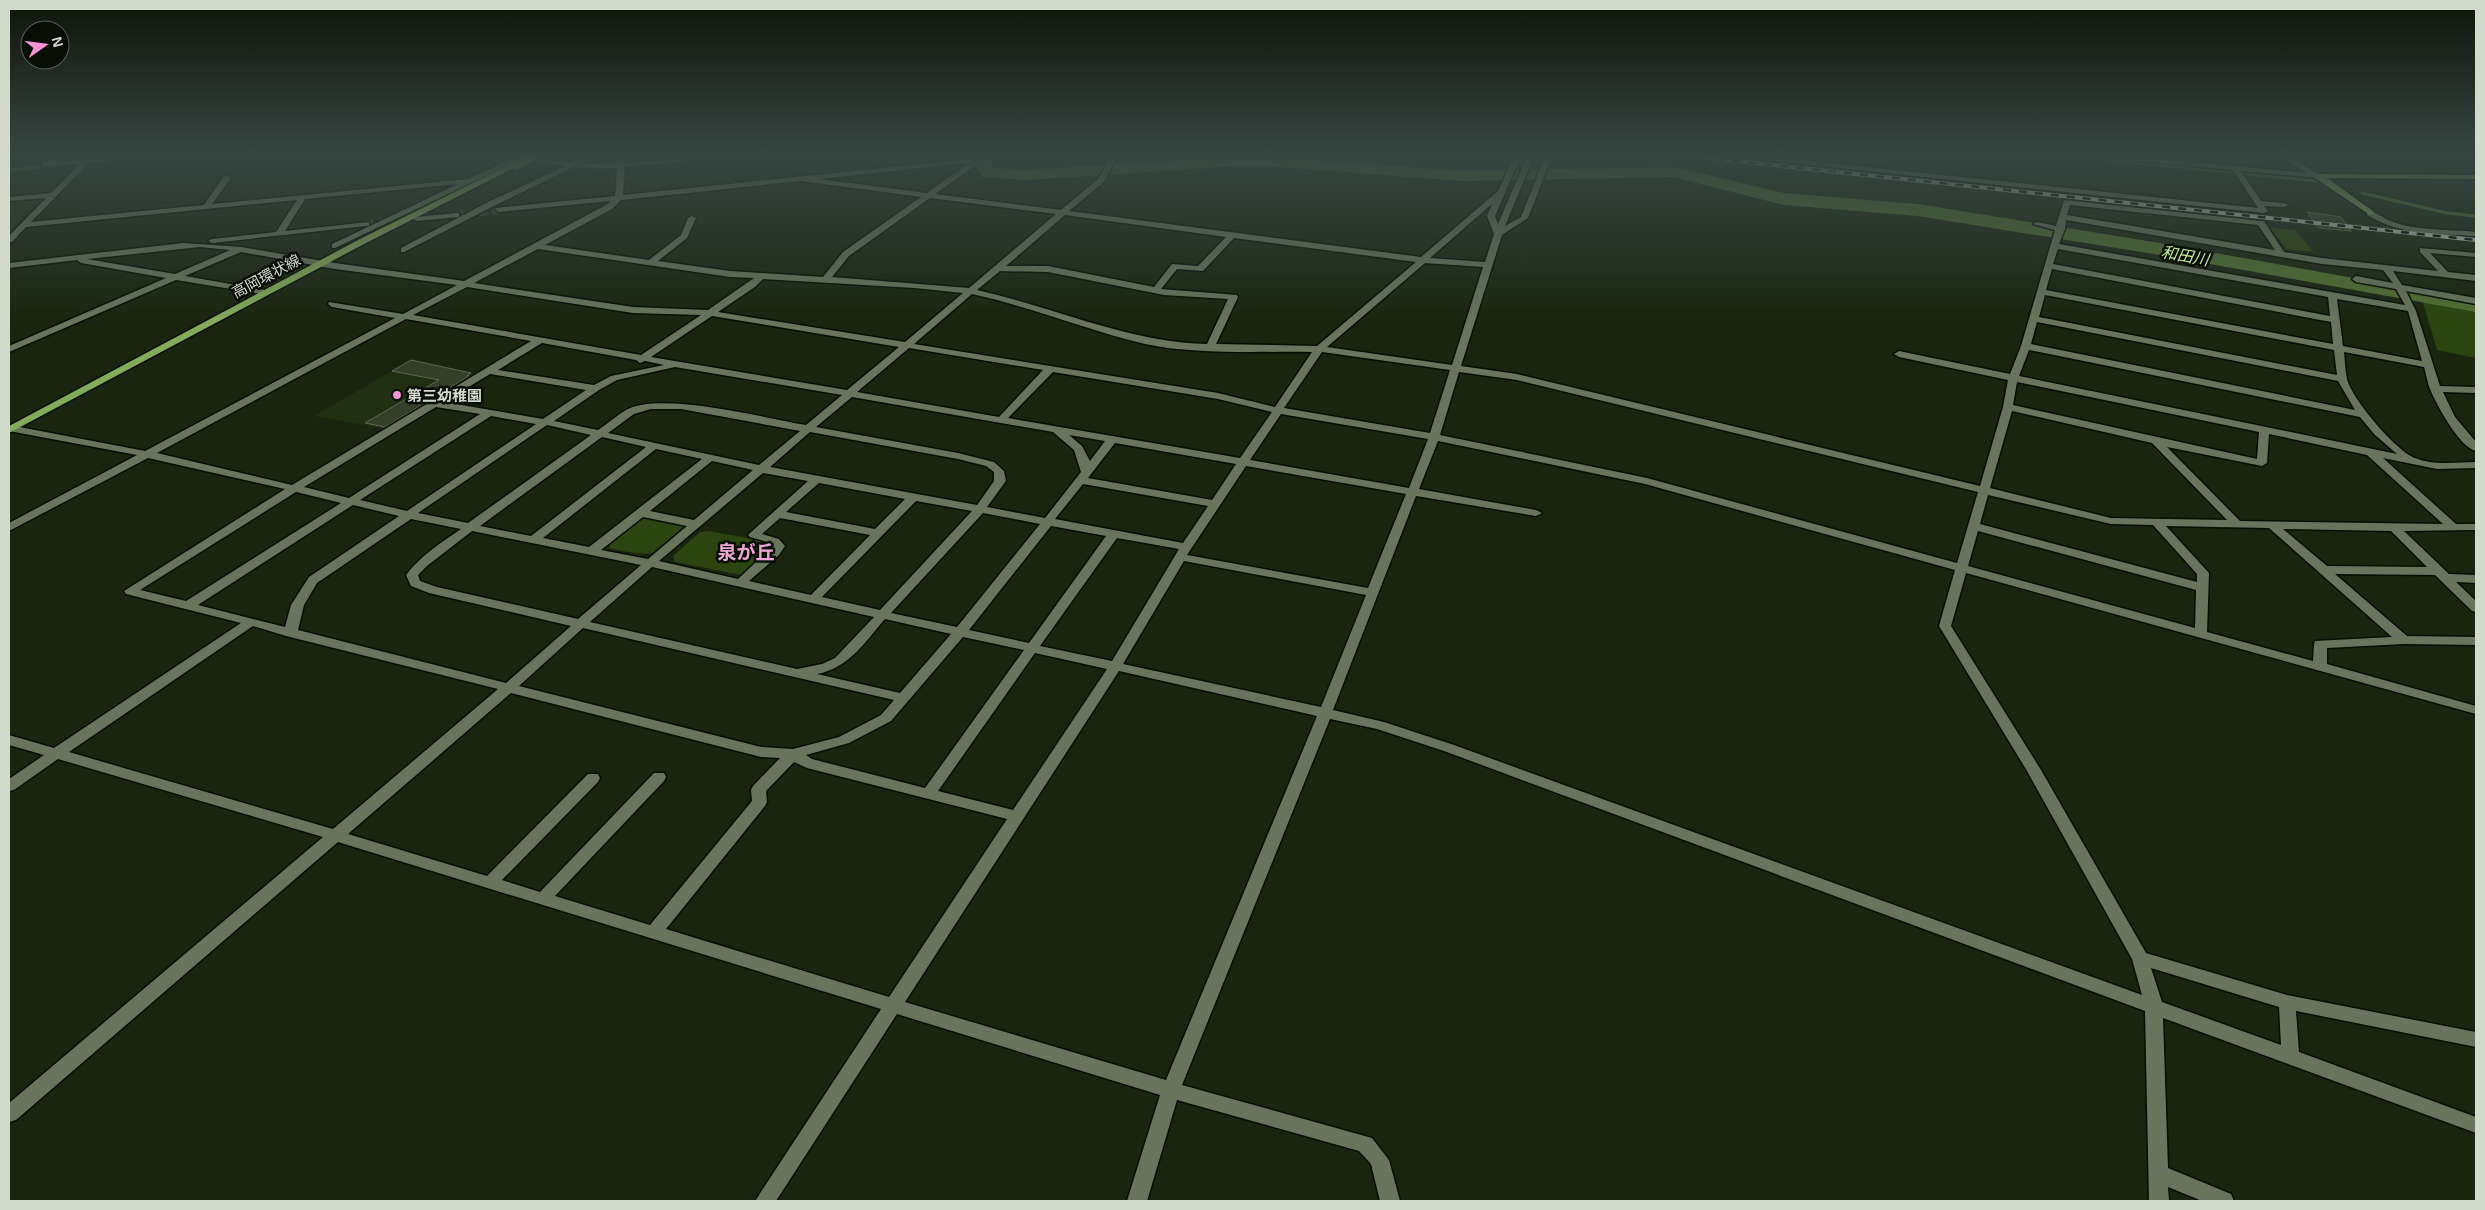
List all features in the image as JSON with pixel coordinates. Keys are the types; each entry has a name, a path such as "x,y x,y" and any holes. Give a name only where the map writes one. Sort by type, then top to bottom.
{"main road":[{"name":"高岡環状線","path":"9,428 262,292 420,210"},
{"path":"2367,210 2370,213"}],"street":[{"path":"9,240 39,210"},
{"path":"24,225 171,210"},
{"path":"9,349 277,234 294,210"},
{"path":"335,246 407,210"},
{"path":"404,250 479,210"},
{"path":"9,528 603,210"},
{"path":"825,280 846,254 905,210"},
{"path":"1045,210 1422,260 1488,265"},
{"path":"9,1114 508,688 650,563 1066,210"},
{"path":"765,1201 1115,667 1183,552 1276,410 1320,349 1480,210"},
{"path":"1494,210 1492,216 1498,234"},
{"path":"1137,1201 1171,1090 1326,711 1371,592 1434,437 1498,234 1509,210"},
{"path":"1498,234 1524,218 1527,210"},
{"path":"2065,210 2026,346 2013,379 2008,407 1944,626 2034,770 2140,958 2154,1006 2159,1201"},
{"path":"2145,210 2261,223 2281,254"},
{"path":"2370,213 2383,222 2393,225 2476,234"},
{"path":"417,219 456,214"},
{"path":"2064,217 2281,254 2476,278"},
{"path":"651,262 684,236 692,218"},
{"path":"9,265 366,224"},
{"path":"2037,224 2060,231"},
{"path":"1156,290 1175,266 1200,270 1232,235"},
{"path":"174,246 200,245 241,249 317,263 633,310 710,313 1218,396 1276,410 1576,464 1647,481 2476,710"},
{"path":"537,246 762,276 970,291 1002,298 1146,341 1178,346 1320,349 1456,370 1517,377 2092,518 2158,523 2238,525 2394,528 2476,527"},
{"path":"2055,246 2411,309"},
{"path":"2445,274 2423,250 2476,256"},
{"path":"67,257 262,292"},
{"path":"2050,266 2335,320"},
{"path":"997,268 1048,269 1084,274 1156,290 1234,297 1210,347"},
{"path":"2386,268 2411,309 2435,389 2453,423 2476,448"},
{"path":"292,633 292,621 300,597 313,580 595,388 614,378 752,285 762,276"},
{"path":"2356,279 2401,290 2476,301"},
{"path":"2042,292 2428,365"},
{"path":"2332,294 2342,379 2353,401 2381,435 2411,460"},
{"path":"332,304 1536,513"},
{"path":"2034,319 2342,379"},
{"path":"542,339 297,487 130,591 761,752 793,754 844,740 886,718 960,632 1112,440"},
{"path":"2026,346 2365,415"},
{"path":"1899,354 2437,466 2476,466"},
{"path":"614,378 681,364"},
{"path":"1001,420 1051,368"},
{"path":"489,370 595,388"},
{"path":"2435,389 2476,390"},
{"path":"435,404 546,422 762,469 1114,533 1183,552 1371,592"},
{"path":"795,674 826,668 840,662 981,508 1000,481 999,470 990,464 668,404 650,406 630,412 422,562 412,575 415,583 433,590 795,674 903,698"},
{"path":"2008,407 2262,463 2264,429"},
{"path":"189,605 489,413"},
{"path":"9,428 146,454 297,487 409,515 650,563 1115,667 1326,711 1379,725 1449,748 2476,1125"},
{"path":"1050,428 1072,441 1084,455 1083,476"},
{"path":"2156,440 2238,525"},
{"path":"533,540 654,446"},
{"path":"2370,452 2453,527"},
{"path":"592,552 710,458"},
{"path":"1083,476 1215,504"},
{"path":"740,584 775,552 779,546 775,541 754,535 817,478"},
{"path":"812,600 914,496"},
{"path":"641,512 697,524"},
{"path":"778,514 878,533"},
{"path":"2158,523 2203,573 2201,634"},
{"path":"2272,525 2404,640"},
{"path":"1974,526 2203,588"},
{"path":"2394,528 2476,608"},
{"path":"928,794 1114,533"},
{"path":"2324,570 2442,574 2476,579"},
{"path":"9,786 251,622"},
{"path":"2320,667 2320,644 2404,640 2476,641"},
{"path":"9,740 334,835 1171,1090 1365,1144 1379,1160 1390,1201"},
{"path":"793,754 807,763 1016,816"},
{"path":"654,932 760,802 758,790 793,754"},
{"path":"543,899 659,777"},
{"path":"490,883 593,778"},
{"path":"2140,958 2288,1002 2476,1038"},
{"path":"2288,1002 2290,1056"},
{"path":"2159,1174 2224,1201"}],"shaded area":[{"path":"9,210 30,210 15,226 9,233"},
{"name":"第三幼稚園","path":"411,360 478,374 387,429 314,416"}],"green space":[{"path":"2270,228 2296,230 2313,252 2287,249"},
{"path":"2422,299 2476,309 2476,358 2437,350"},
{"path":"650,517 687,525 660,549 653,552 646,554 610,548 610,542 640,519"},
{"path":"709,531 773,543 775,545 741,575 675,562 673,556 700,532"}],"building":[{"path":"2307,212 2341,217 2351,231 2318,228"},
{"name":"第三幼稚園","path":"411,360 471,373 385,427 365,423 439,380 392,371"}],"waterway":[{"name":"和田川","path":"1921,210 2160,249 2476,306"},
{"path":"2436,210 2476,216"}],"tunnel":[{"path":"456,215 495,210"},
{"path":"366,224 412,219"}],"railway":[{"path":"2199,210 2476,240"}],"place":[{"name":"第三幼稚園","path":"397,395"}],"district":[{"name":"泉が丘","path":"746,552"}]}
